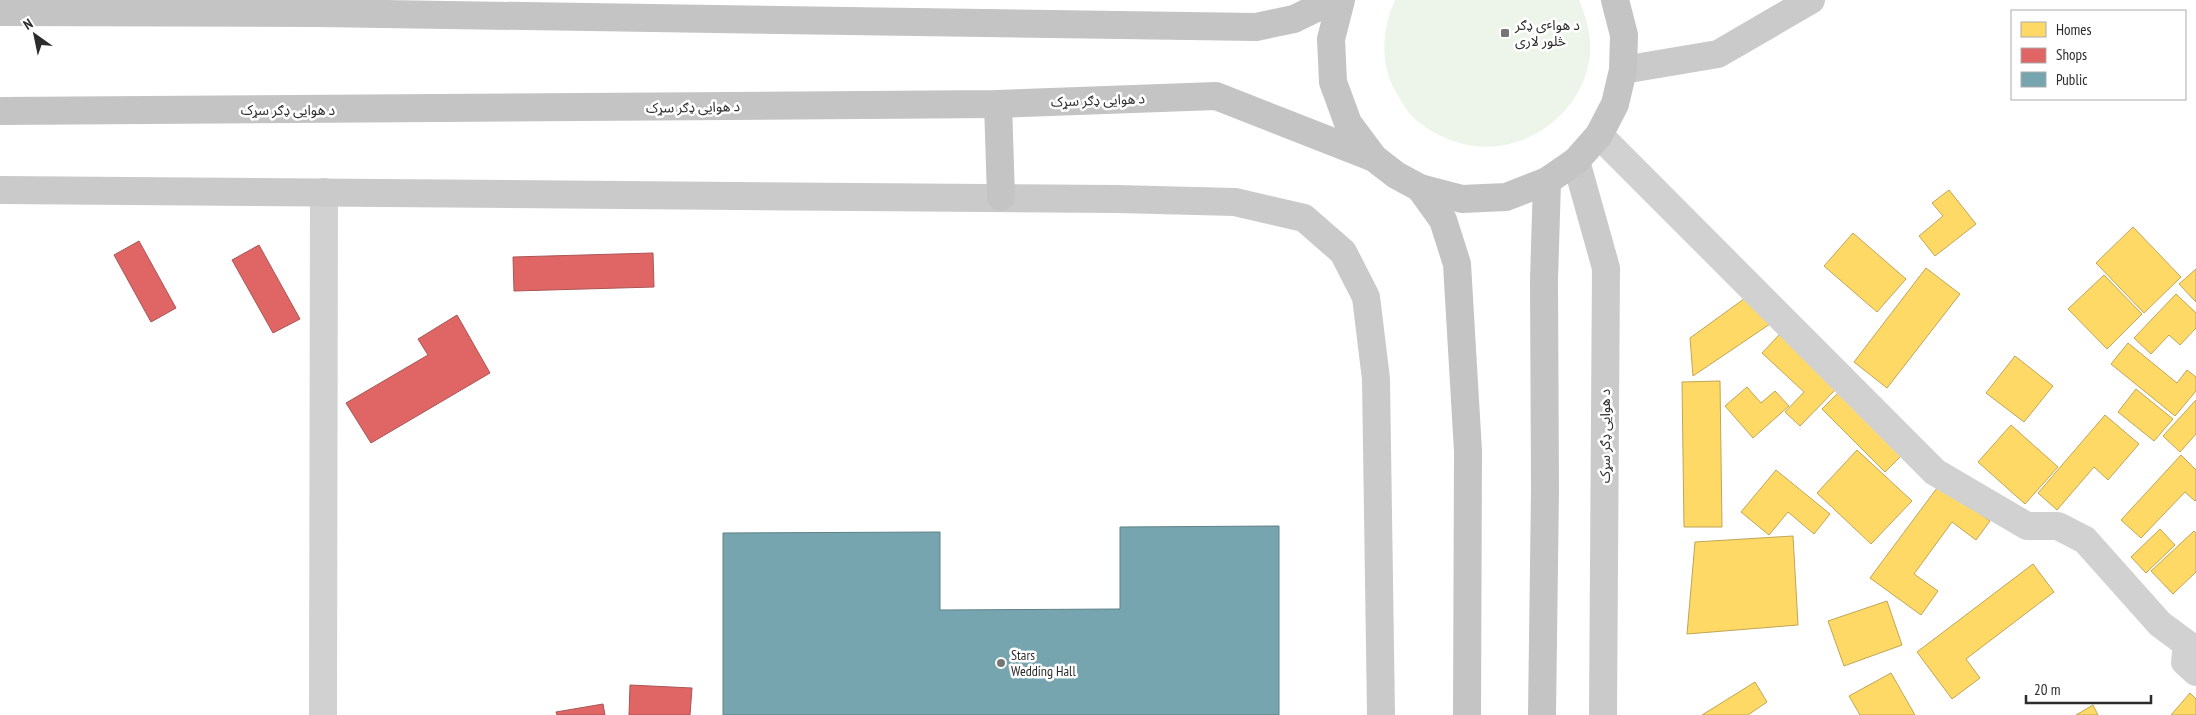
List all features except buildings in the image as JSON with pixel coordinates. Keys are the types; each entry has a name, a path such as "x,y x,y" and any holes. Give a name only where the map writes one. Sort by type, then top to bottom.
{"main road":[{"path":"0,12 317,13 1256,27 1294,19 1333,0"},
{"path":"1340,0 1331,38 1333,82 1348,124 1374,158 1396,175 1420,188 1462,199 1506,197 1547,181 1576,161 1599,135 1615,104 1624,70 1624,35 1615,0"},
{"path":"1624,70 1718,54 1811,0"},
{"name":"د هوایی ډګر سړک","path":"0,111 998,104 1216,96 1374,158"},
{"path":"998,104 1001,197"},
{"name":"د هوایی ډګر سړک","path":"1576,161 1606,268 1604,715"},
{"path":"1542,715 1545,490 1544,289 1547,181"},
{"path":"1420,188 1443,220 1457,264 1468,451 1467,715"},
{"path":"0,190 1001,197 1235,202 1304,218 1343,252 1366,297 1376,379 1381,715"}],"street":[{"path":"1599,135 1935,472 2027,526 2058,526 2085,540 2160,624 2187,644 2184,662 2196,672"},
{"path":"323,715 324,192"}],"shaded area":[{"path":"1395,0 1579,0 1586,20 1590,41 1590,55 1585,78 1574,99 1560,116 1542,130 1521,140 1499,146 1476,146 1447,139 1430,130 1409,113 1391,83 1387,71 1384,47 1387,23"}],"place":[{"name":"د هواٸ ډګر څلور لارى","path":"1505,33"},
{"name":"Stars Wedding Hall","path":"1001,663"}]}
